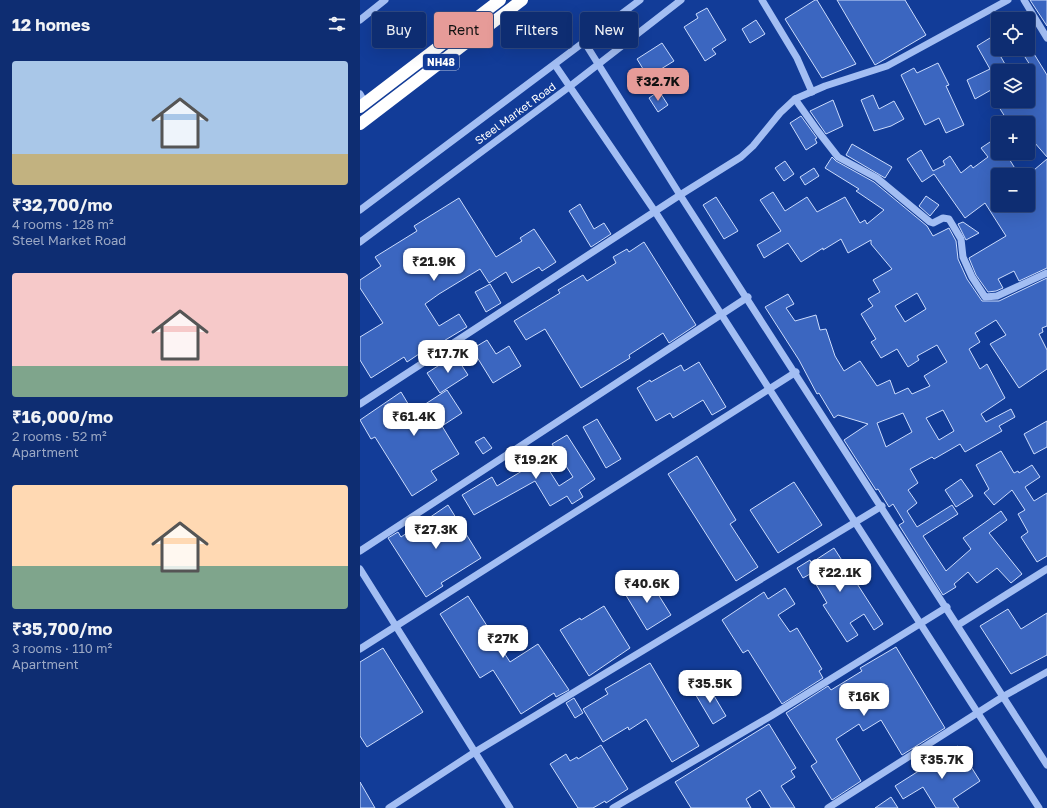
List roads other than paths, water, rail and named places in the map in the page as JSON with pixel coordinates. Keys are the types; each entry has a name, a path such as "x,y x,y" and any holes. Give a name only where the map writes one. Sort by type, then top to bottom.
{"highway":[{"name":"NH48","path":"362,101 500,0"},
{"name":"NH48","path":"360,124 522,0"}],"street":[{"path":"360,20 385,0"},
{"name":"Steel Market Road","path":"625,12 640,0"},
{"name":"Steel Market Road","path":"360,242 570,87 681,0"},
{"path":"762,0 797,58 812,92"},
{"path":"360,404 656,213 680,195 741,157 753,146 780,112 795,99 887,66 1008,0"},
{"path":"1024,0 1047,38"},
{"name":"Steel Market Road","path":"360,210 580,47"},
{"path":"588,48 680,195 748,297 1047,765"},
{"path":"555,65 656,213 1039,808"},
{"path":"795,99 838,157 877,178 930,222 933,223 943,218 949,219 961,239 963,257 972,277 984,297 997,296 1047,273"},
{"path":"360,551 748,297"},
{"path":"360,649 796,372"},
{"path":"389,808 475,752 882,506"},
{"path":"360,569 510,808"},
{"path":"958,625 1047,569"},
{"path":"613,808 771,716 947,607"},
{"path":"828,808 1004,696 1047,672"}]}
